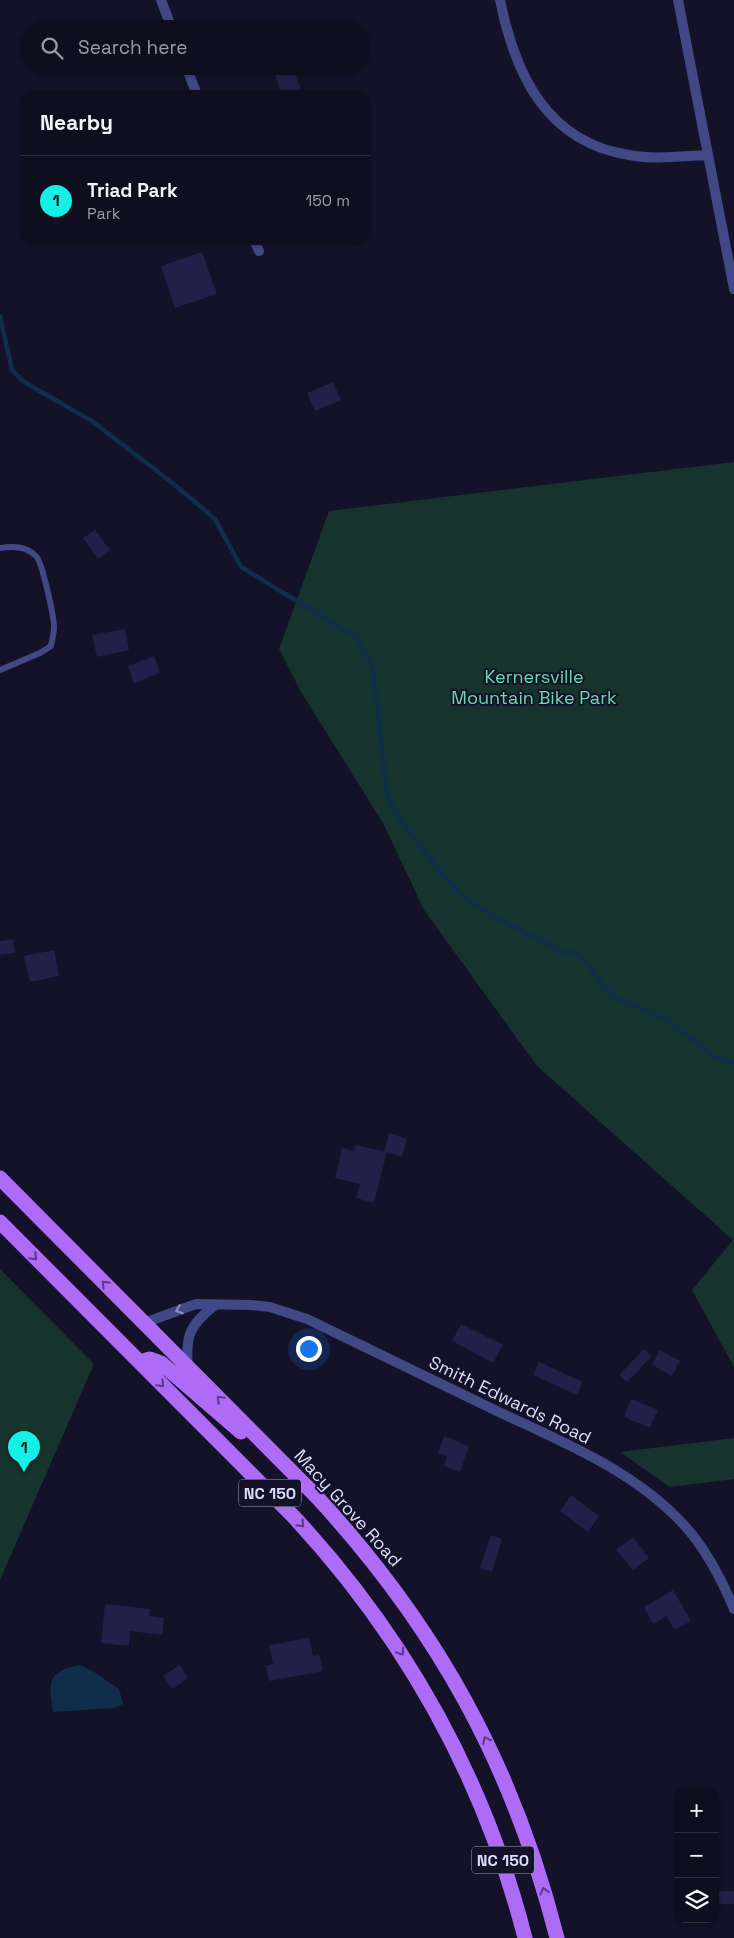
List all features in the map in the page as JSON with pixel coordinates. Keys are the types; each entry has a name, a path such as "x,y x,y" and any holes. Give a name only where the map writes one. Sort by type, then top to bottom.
{"main road":[{"name":"Macy Grove Road","path":"0,1178 316,1496 345,1527 393,1587 459,1687 495,1759 522,1822 557,1938"},
{"name":"NC 150","path":"0,1222 321,1547 393,1640 432,1702 467,1772 496,1841 526,1938"},
{"path":"140,1362 150,1359 166,1366 183,1384 316,1496"}],"street":[{"path":"161,0 169,20"},
{"path":"500,0 506,27 520,70 535,95 551,115 575,136 598,148 629,155 666,158 708,155"},
{"path":"678,0 734,289"},
{"path":"189,75 195,90"},
{"path":"256,245 258,251"},
{"name":"Smith Edwards Road","path":"144,1323 196,1304 270,1307 307,1319 539,1430 625,1476 666,1507 699,1542 734,1609"},
{"path":"188,1367 187,1347 190,1333 201,1317 215,1306"}],"lane":[{"path":"0,548 13,546 27,549 38,557 45,579 54,627 51,646 40,653 0,670"}],"green space":[{"name":"Kernersville Mountain Bike Park","path":"734,462 734,1367 692,1290 733,1240 537,1066 424,910 383,823 301,692 279,649 329,511"},
{"path":"0,1269 94,1364 0,1580"},
{"path":"734,1438 734,1479 670,1487 620,1452"}],"water":[{"path":"80,1665 119,1689 123,1704 114,1708 53,1712 50,1693 52,1680 61,1671"}],"building":[{"path":"275,75 295,75 301,90 280,90"},
{"path":"202,252 217,294 175,308 161,266"},
{"path":"333,382 341,400 315,411 307,393"},
{"path":"95,530 110,550 98,559 83,538"},
{"path":"125,629 129,650 97,657 92,635"},
{"path":"154,656 160,673 134,683 128,666"},
{"path":"13,939 15,953 0,955 0,941"},
{"path":"54,950 59,976 30,982 24,956"},
{"path":"389,1133 407,1139 402,1157 384,1151"},
{"path":"356,1145 387,1152 374,1203 356,1198 360,1184 335,1178 342,1148 354,1151"},
{"path":"461,1324 503,1345 493,1363 452,1341"},
{"path":"644,1349 652,1356 627,1382 619,1375"},
{"path":"660,1350 680,1361 672,1376 652,1365"},
{"path":"539,1362 583,1382 577,1395 533,1375"},
{"path":"631,1399 658,1410 650,1428 624,1417"},
{"path":"444,1436 469,1446 460,1472 444,1466 447,1456 438,1453"},
{"path":"571,1495 599,1516 588,1532 560,1511"},
{"path":"491,1535 502,1539 492,1572 480,1568"},
{"path":"633,1537 649,1558 633,1570 616,1550"},
{"path":"673,1590 691,1621 675,1630 666,1616 653,1624 644,1607"},
{"path":"105,1604 150,1609 149,1616 164,1618 162,1635 130,1631 129,1646 101,1643"},
{"path":"309,1638 313,1656 319,1655 323,1671 269,1681 266,1666 273,1664 269,1645"},
{"path":"180,1665 188,1678 172,1689 163,1676"},
{"path":"719,1891 734,1891 734,1904 719,1904"}],"waterway":[{"path":"0,316 12,370 24,382 92,421 175,485 215,519 241,567 357,638 373,667 387,795 396,814 460,894 489,914 564,953 573,952 582,957 604,987 617,998 667,1020 715,1057 734,1063"}],"place":[{"name":"Triad Park","path":"24,1472"}]}
